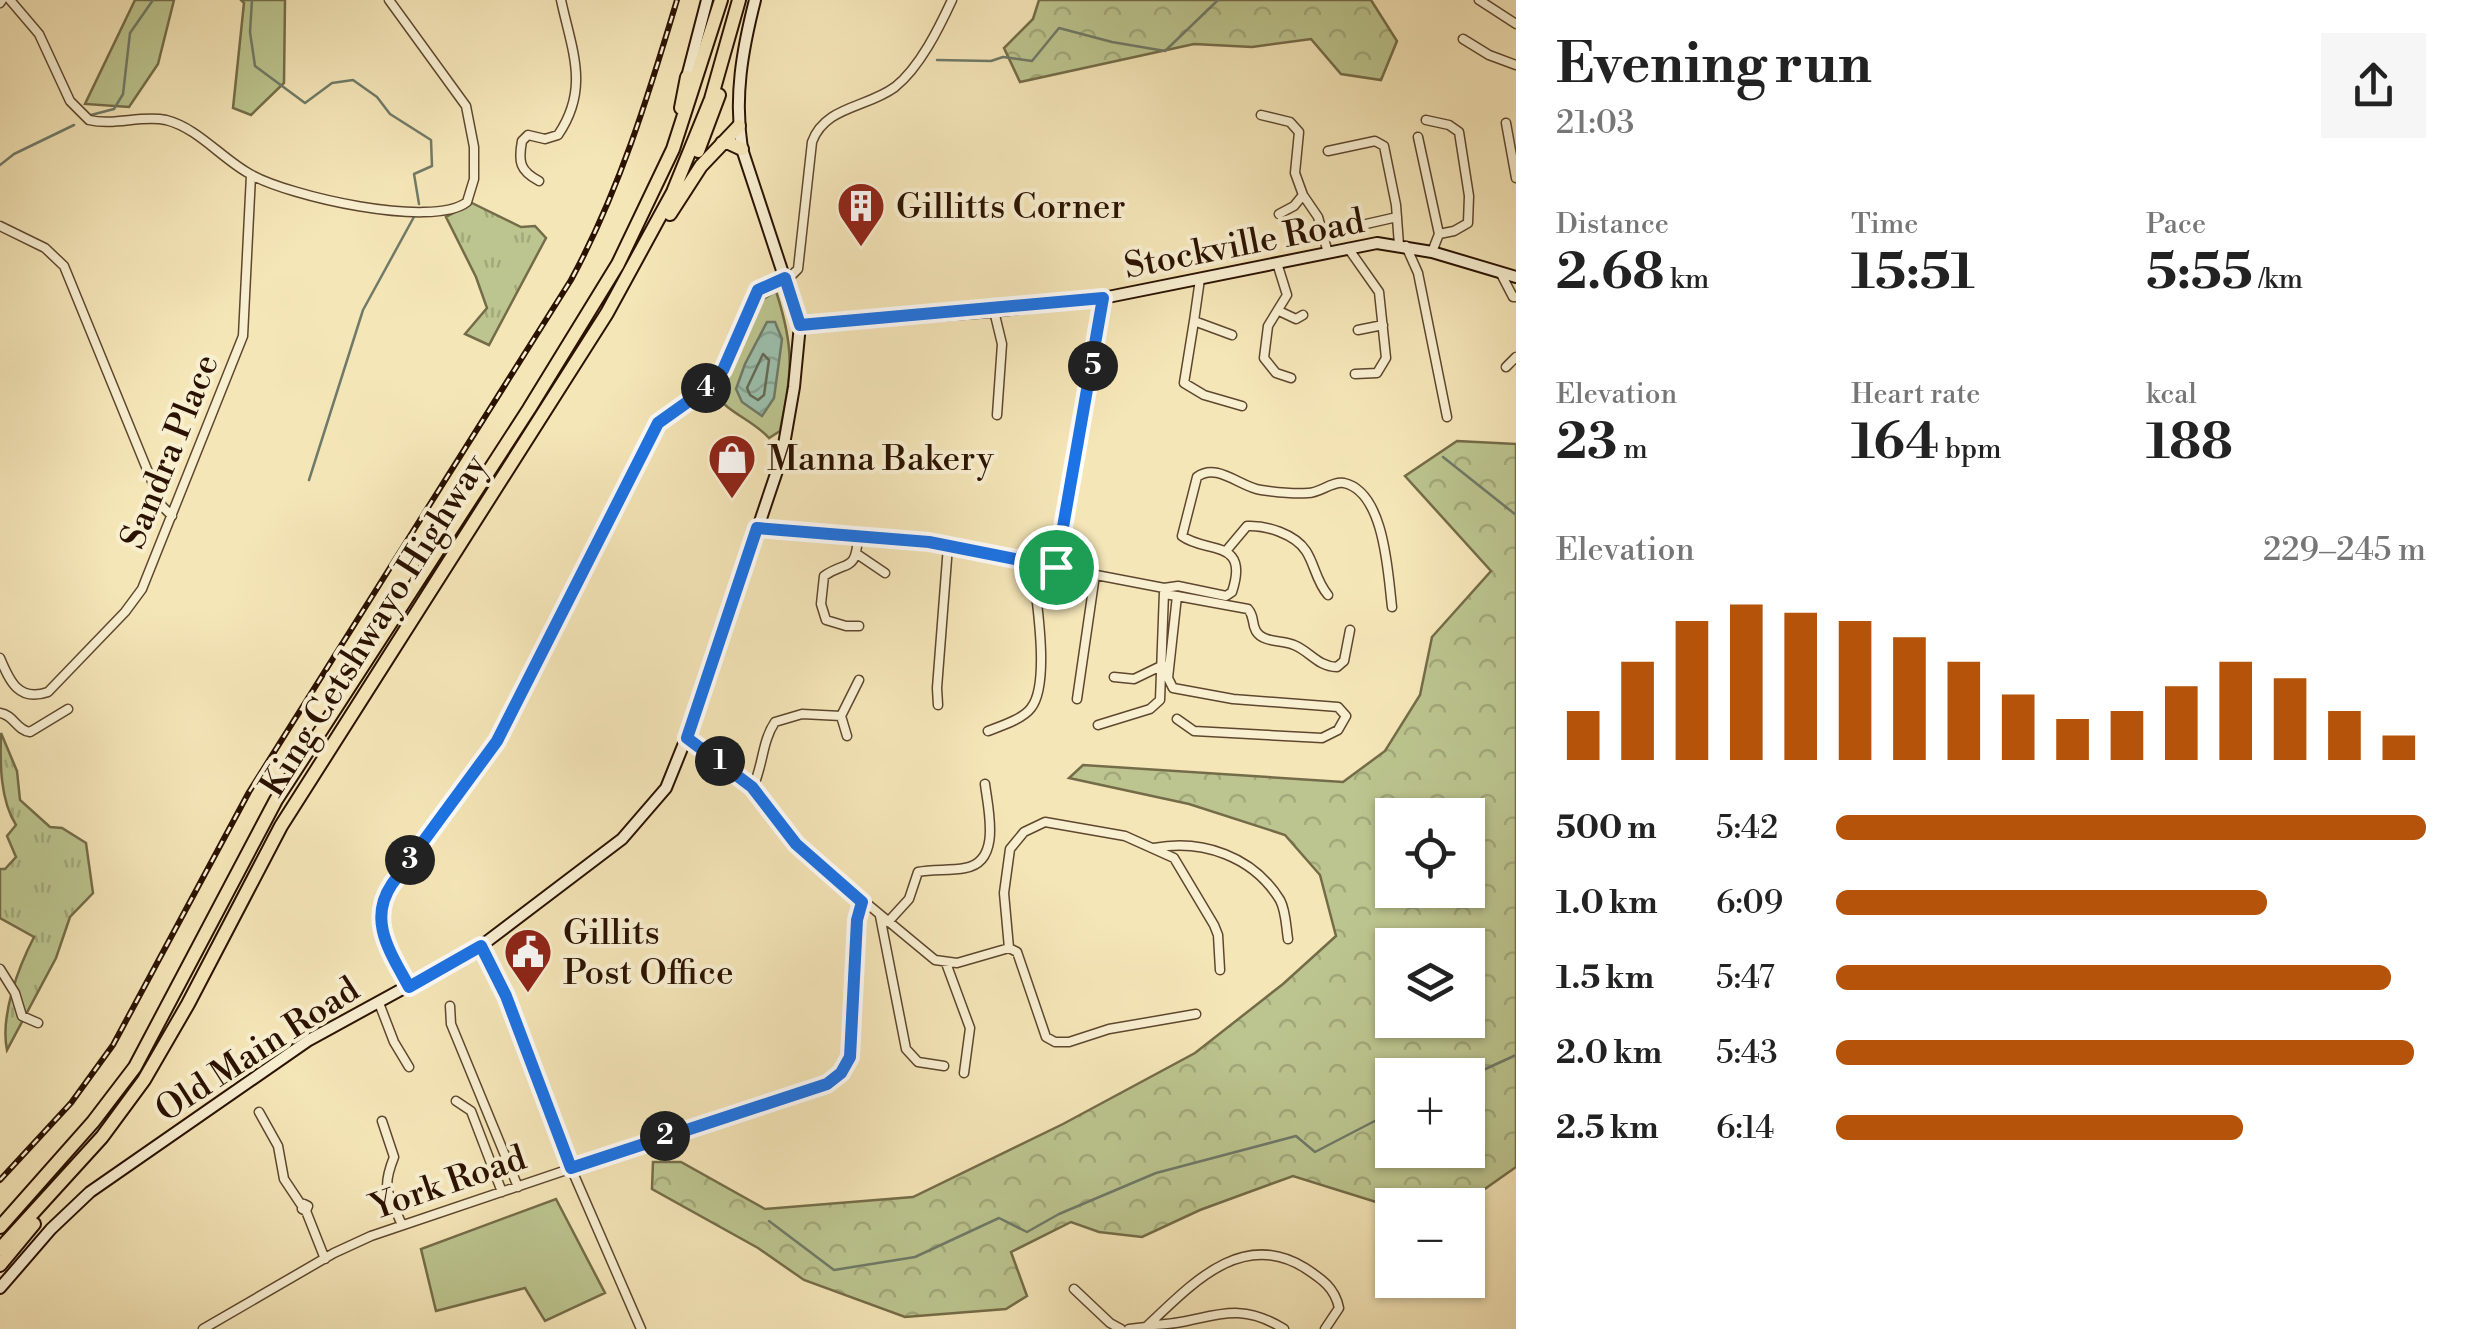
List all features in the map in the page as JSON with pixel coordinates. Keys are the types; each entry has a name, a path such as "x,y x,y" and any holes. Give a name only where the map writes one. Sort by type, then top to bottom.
{"highway":[{"name":"King Cetshwayo Highway","path":"0,1227 112,1098 143,1053 276,800 586,318 634,236 673,149 721,0"},
{"name":"King Cetshwayo Highway","path":"0,1249 74,1170 161,1054 281,826 642,253 683,168 722,63 739,0"},
{"path":"673,149 687,77"},
{"path":"642,253 701,166 739,126"},
{"path":"722,143 742,149"},
{"path":"0,1218 56,1164"},
{"path":"0,1265 74,1170"}],"street":[{"path":"10,0 39,34 64,90 84,117 96,122 166,120 251,175 292,190 351,205 447,213 467,202 474,180 474,146 466,106 389,0"},
{"path":"538,182 525,174 520,165 522,141 528,136 558,135 569,120 578,85 561,0"},
{"path":"687,77 707,0"},
{"name":"Old Main Road","path":"0,1288 51,1228 90,1192 309,1040 481,946 637,825 666,788 687,738 788,432 800,325 742,149 739,126 740,66 755,0"},
{"path":"409,987 381,928 380,912 388,890 497,741 658,423 712,382 730,358 758,290 794,274 800,266 808,168 816,130 833,116 900,83 935,33 952,0"},
{"path":"1478,0 1516,24"},
{"path":"1463,39 1516,65"},
{"path":"1260,115 1290,122 1299,132 1294,164 1303,195 1318,217 1328,252"},
{"path":"1426,120 1458,131 1470,196 1468,223 1439,234"},
{"path":"1506,124 1516,178"},
{"path":"1418,137 1439,234 1432,252"},
{"path":"1328,151 1375,141 1384,146 1402,245 1418,273 1447,417"},
{"name":"Sandra Place","path":"0,658 12,686 32,696 48,692 135,600 151,570 243,336 251,175"},
{"path":"1278,214 1294,206 1303,195"},
{"path":"1344,229 1397,217"},
{"path":"0,226 45,248 66,270 162,506 172,516"},
{"name":"Stockville Road","path":"800,325 1103,298 1377,243 1432,252 1516,276"},
{"path":"1348,248 1379,292 1383,325 1384,364 1377,373 1355,374"},
{"path":"1277,262 1287,290 1280,311 1268,326 1264,358 1280,376 1291,378"},
{"path":"1500,272 1514,297 1516,310"},
{"path":"1200,278 1184,383 1204,395 1242,406"},
{"path":"988,731 1033,706 1042,651 1036,594 1054,581 1058,567 1103,298"},
{"path":"994,310 1002,344 997,415"},
{"path":"1280,311 1296,320 1303,314"},
{"path":"1194,321 1232,335"},
{"path":"1358,330 1383,325"},
{"path":"1506,367 1516,357"},
{"path":"1164,591 1172,586 1223,596 1231,594 1236,572 1226,551 1182,536 1193,485 1203,473 1214,472 1266,491 1308,493 1348,484 1376,514 1392,607"},
{"path":"1226,551 1247,526 1282,534 1306,550 1315,578 1328,595"},
{"path":"757,528 948,546 1248,609 1260,636 1296,646 1327,666 1342,664 1350,630"},
{"path":"858,536 858,554 848,567 826,575 821,604 826,620 859,626"},
{"path":"938,705 936,688 948,546"},
{"path":"858,554 885,572"},
{"path":"1078,699 1095,575"},
{"path":"1098,724 1155,706 1162,696 1164,591"},
{"path":"1176,596 1168,678 1173,688 1233,699 1338,707 1346,716 1338,730 1322,738 1194,732 1177,719"},
{"path":"1114,677 1134,679 1163,665"},
{"path":"847,736 841,716 859,680"},
{"path":"0,713 8,714 22,731 30,732 68,709"},
{"path":"752,787 775,722 802,714 841,716"},
{"path":"687,738 752,787 796,844 935,960 946,963 1009,948 1017,952 1043,1034 1055,1042 1196,1014"},
{"path":"888,922 909,899 918,872 971,867 984,855 990,834 985,784"},
{"path":"1009,948 1005,866 1012,844 1024,832 1053,822 1125,836 1182,866 1213,921 1220,970"},
{"path":"1154,848 1186,843 1231,856 1281,902 1288,939"},
{"name":"York Road","path":"203,1329 325,1259 402,1225 827,1084 849,1062 853,1048 857,920 862,902"},
{"path":"880,916 906,1049 918,1062 944,1066"},
{"path":"481,946 511,1010 571,1168 641,1329"},
{"path":"946,963 970,1028 964,1073"},
{"path":"0,969 15,993 22,1016 38,1023"},
{"path":"379,1003 409,1067"},
{"path":"450,1006 451,1024 518,1187"},
{"path":"456,1101 471,1111 502,1192"},
{"path":"259,1112 278,1146 284,1179 304,1208 325,1259"},
{"path":"382,1121 394,1157 386,1184 402,1225"},
{"path":"1149,1325 1171,1302 1223,1262 1260,1254 1298,1263 1328,1284 1338,1302 1338,1312 1325,1329"},
{"path":"1074,1290 1110,1322 1125,1329 1171,1325 1240,1311 1284,1329"}],"green space":[{"path":"135,0 174,0 158,64 129,107 85,104"},
{"path":"241,0 285,0 284,83 251,115 233,108 244,3"},
{"path":"1039,0 1371,0 1397,41 1381,80 1341,74 1311,39 1252,47 1194,44 1020,82 1004,48 1033,19"},
{"path":"472,203 521,227 535,226 546,238 489,345 465,334 487,308 446,217"},
{"path":"776,291 789,345 789,376 780,431 769,438 714,393 741,351 756,304"},
{"path":"1457,441 1516,444 1516,1167 1485,1189 1375,1188 1375,1202 1293,1176 1200,1210 1142,1237 1099,1232 1071,1222 1011,1252 1027,1296 1006,1309 905,1317 804,1280 758,1248 652,1189 653,1162 681,1162 765,1209 913,1197 1063,1124 1195,1053 1283,984 1336,936 1320,875 1285,835 1189,804 1069,778 1083,765 1343,782 1385,751 1420,695 1432,637 1491,571 1405,476"},
{"path":"1,733 17,771 20,800 50,827 62,828 86,843 93,893 70,917 56,958 7,1050 8,1007 34,937 0,918 0,869 16,857 7,836 16,825 4,793"},
{"path":"556,1199 605,1293 545,1321 525,1288 436,1311 421,1249"}],"water":[{"path":"767,322 775,322 782,339 774,398 762,416 742,402 736,389"}],"waterway":[{"path":"91,115 114,109 123,94 130,33 153,0"},
{"path":"252,0 250,32 255,66 305,103 332,83 353,80 377,97 390,114 431,140 432,166 414,174 419,204"},
{"path":"937,60 991,61 1003,57 1032,61 1059,28 1165,51 1218,0"},
{"path":"0,165 14,154 74,125"},
{"path":"309,480 363,310 415,215"},
{"path":"1443,457 1516,515"},
{"path":"1485,1069 1516,1055"},
{"path":"769,1221 834,1270 915,1257 999,1218 1027,1232 1059,1214 1156,1173 1296,1136 1315,1152 1375,1121"}],"railway":[{"path":"0,1180 71,1103 113,1045 249,792 571,280 618,178 677,0"}],"place":[{"name":"Gillitts Corner","path":"861,248"},
{"name":"Manna Bakery","path":"732,500"},
{"name":"Gillits Post Office","path":"528,994"}],"route":[{"path":"785,278 800,325 1103,298 1056,567 929,542 757,528 687,738 752,787 796,844 862,902 857,920 849,1062 827,1084 571,1168 506,996 481,946 409,987 384,937 380,912 388,890 497,741 658,423 703,391 723,370 758,290 785,278"}]}
